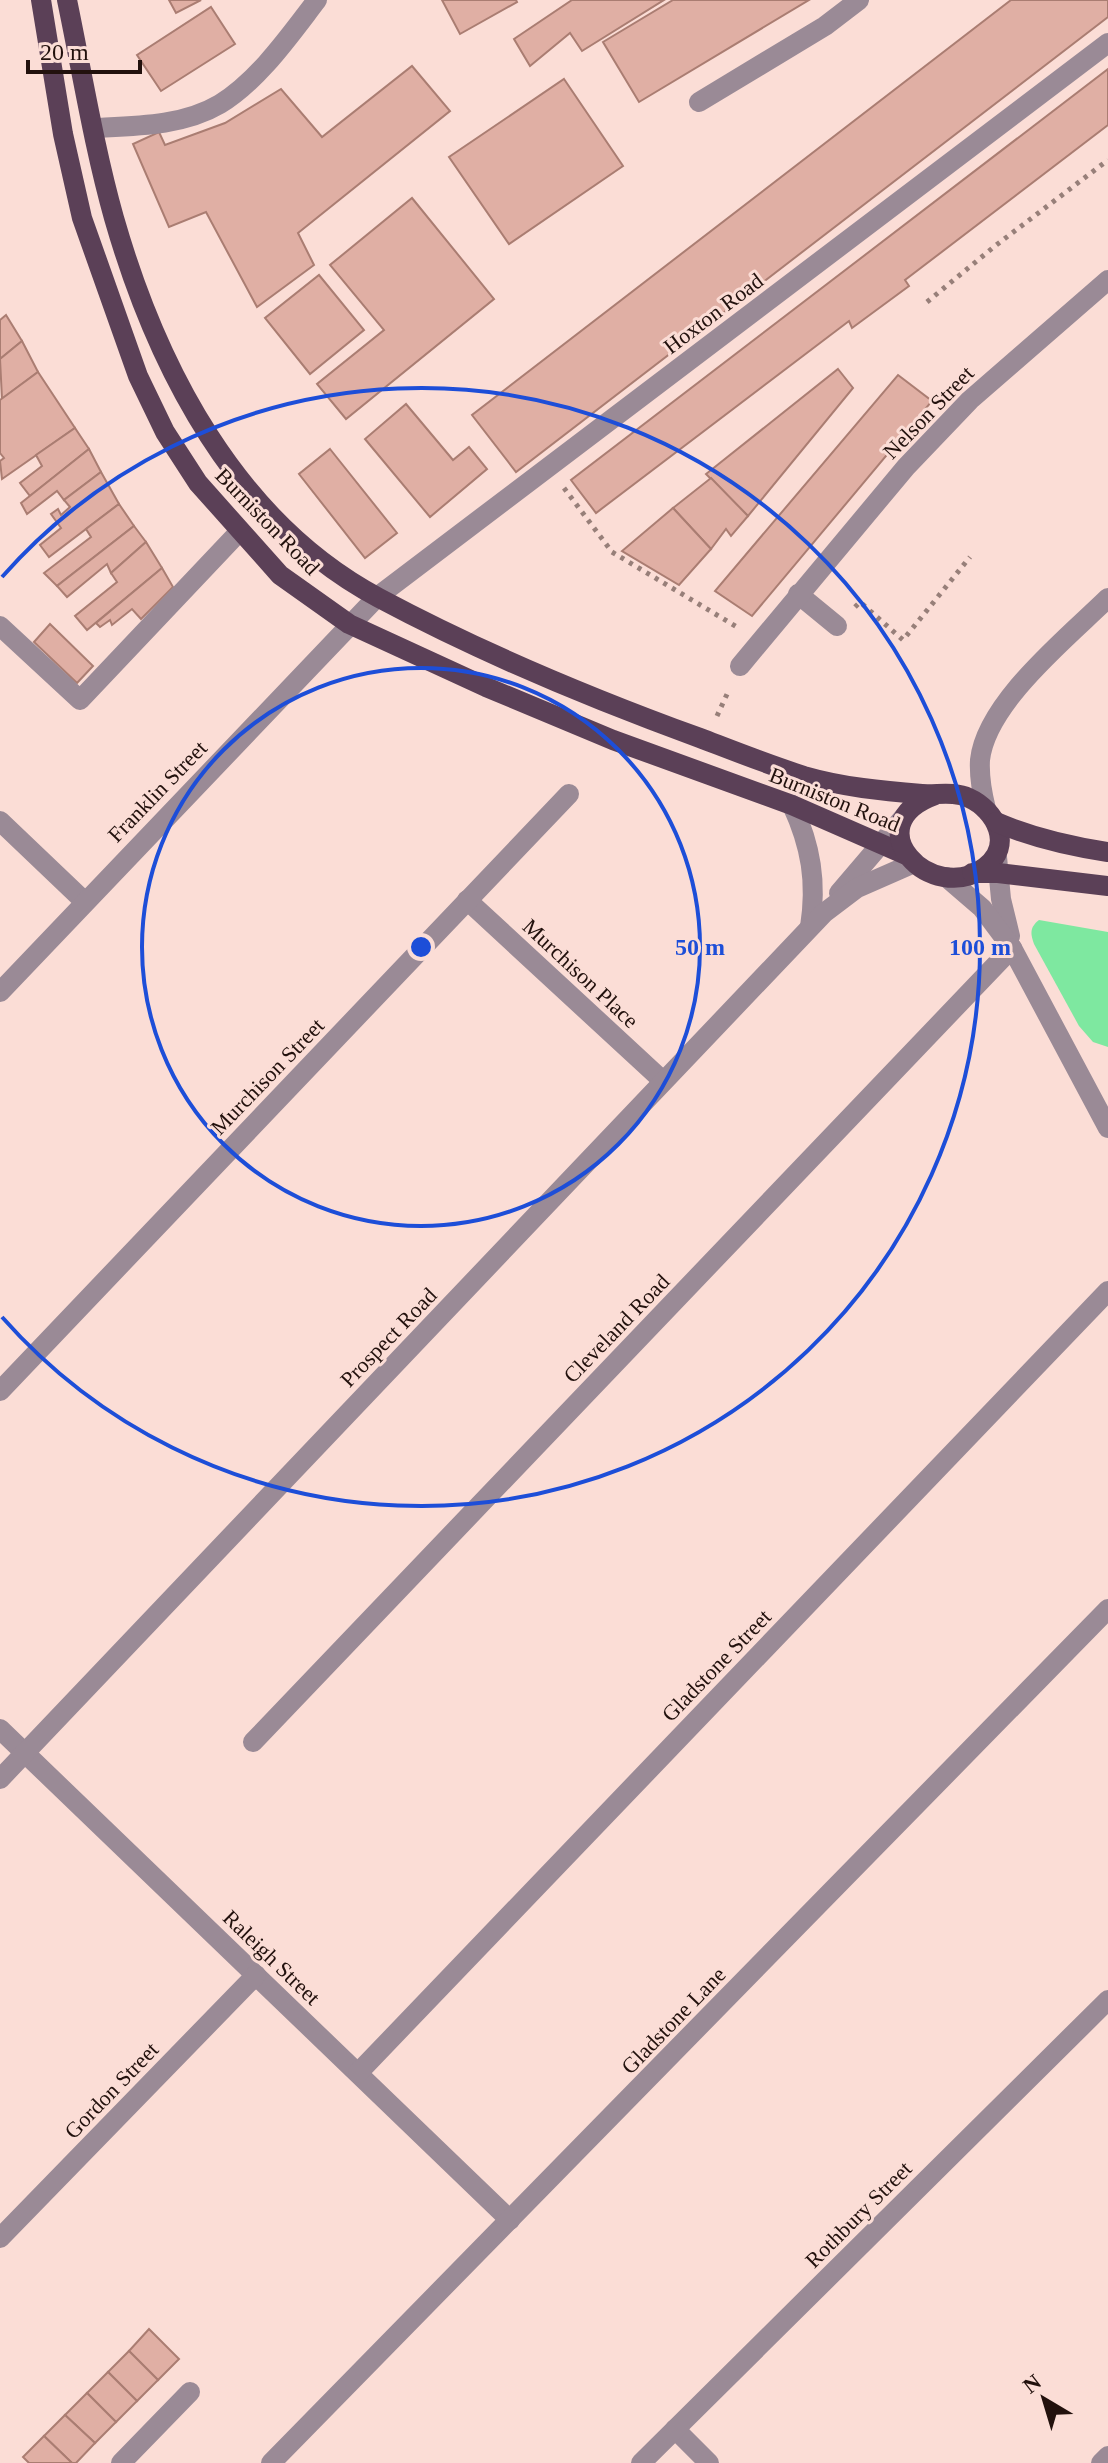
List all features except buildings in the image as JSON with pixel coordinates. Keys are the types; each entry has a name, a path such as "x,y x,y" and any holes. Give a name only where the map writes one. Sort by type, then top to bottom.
{"main road":[{"name":"Burniston Road","path":"41,0 63,134 82,218 138,376 165,432 198,483 280,575 349,624 486,687 599,734 792,805 909,858"},
{"name":"Burniston Road","path":"67,0 113,216 134,280 167,362 194,413 236,473 265,509 305,548 377,597 502,659 617,708 807,776 874,790 935,795"},
{"path":"1108,852 1062,845 1026,835 991,816 970,798 959,795 935,795 910,808 903,818 900,841 909,858 924,870 946,877 972,873 998,863 1043,878 1108,886"},
{"path":"991,816 1000,832 998,863"}],"street":[{"path":"94,128 153,125 194,115 220,104 263,67 317,0"},
{"path":"699,102 825,26 859,0"},
{"name":"Hoxton Road","path":"349,624 377,597 1108,43"},
{"name":"Nelson Street","path":"740,666 906,467 970,400 1108,280"},
{"path":"0,626 80,700 239,532"},
{"path":"798,594 837,626"},
{"path":"991,816 981,786 980,761 989,727 997,712 1054,650 1108,598"},
{"name":"Franklin Street","path":"0,992 349,624"},
{"name":"Murchison Street","path":"0,1391 569,794"},
{"path":"792,805 812,861 814,883 810,927"},
{"name":"Prospect Road","path":"810,927 903,818"},
{"path":"0,821 85,902"},
{"name":"Prospect Road","path":"0,1779 810,927 857,888 909,858"},
{"path":"998,863 1012,948"},
{"path":"946,877 982,908 1012,948 1107,1125"},
{"name":"Murchison Place","path":"467,900 663,1081"},
{"name":"Cleveland Road","path":"253,1742 1012,948"},
{"name":"Gladstone Street","path":"358,2073 1108,1291"},
{"name":"Gladstone Lane","path":"271,2463 1108,1609"},
{"name":"Raleigh Street","path":"0,1729 510,2220"},
{"name":"Gordon Street","path":"0,2238 256,1975"},
{"name":"Rothbury Street","path":"641,2463 1108,2000"},
{"path":"121,2463 190,2392"},
{"path":"675,2429 709,2463"},
{"path":"1101,2463 1108,2456"}],"path":[{"path":"927,302 1108,160"},
{"path":"549,468 612,552 759,640"},
{"path":"837,626 860,602 903,640 970,557"},
{"path":"706,740 740,666"}],"green space":[{"path":"1039,920 1108,932 1108,1047 1093,1042 1079,1026 1034,944 1032,930"}]}
